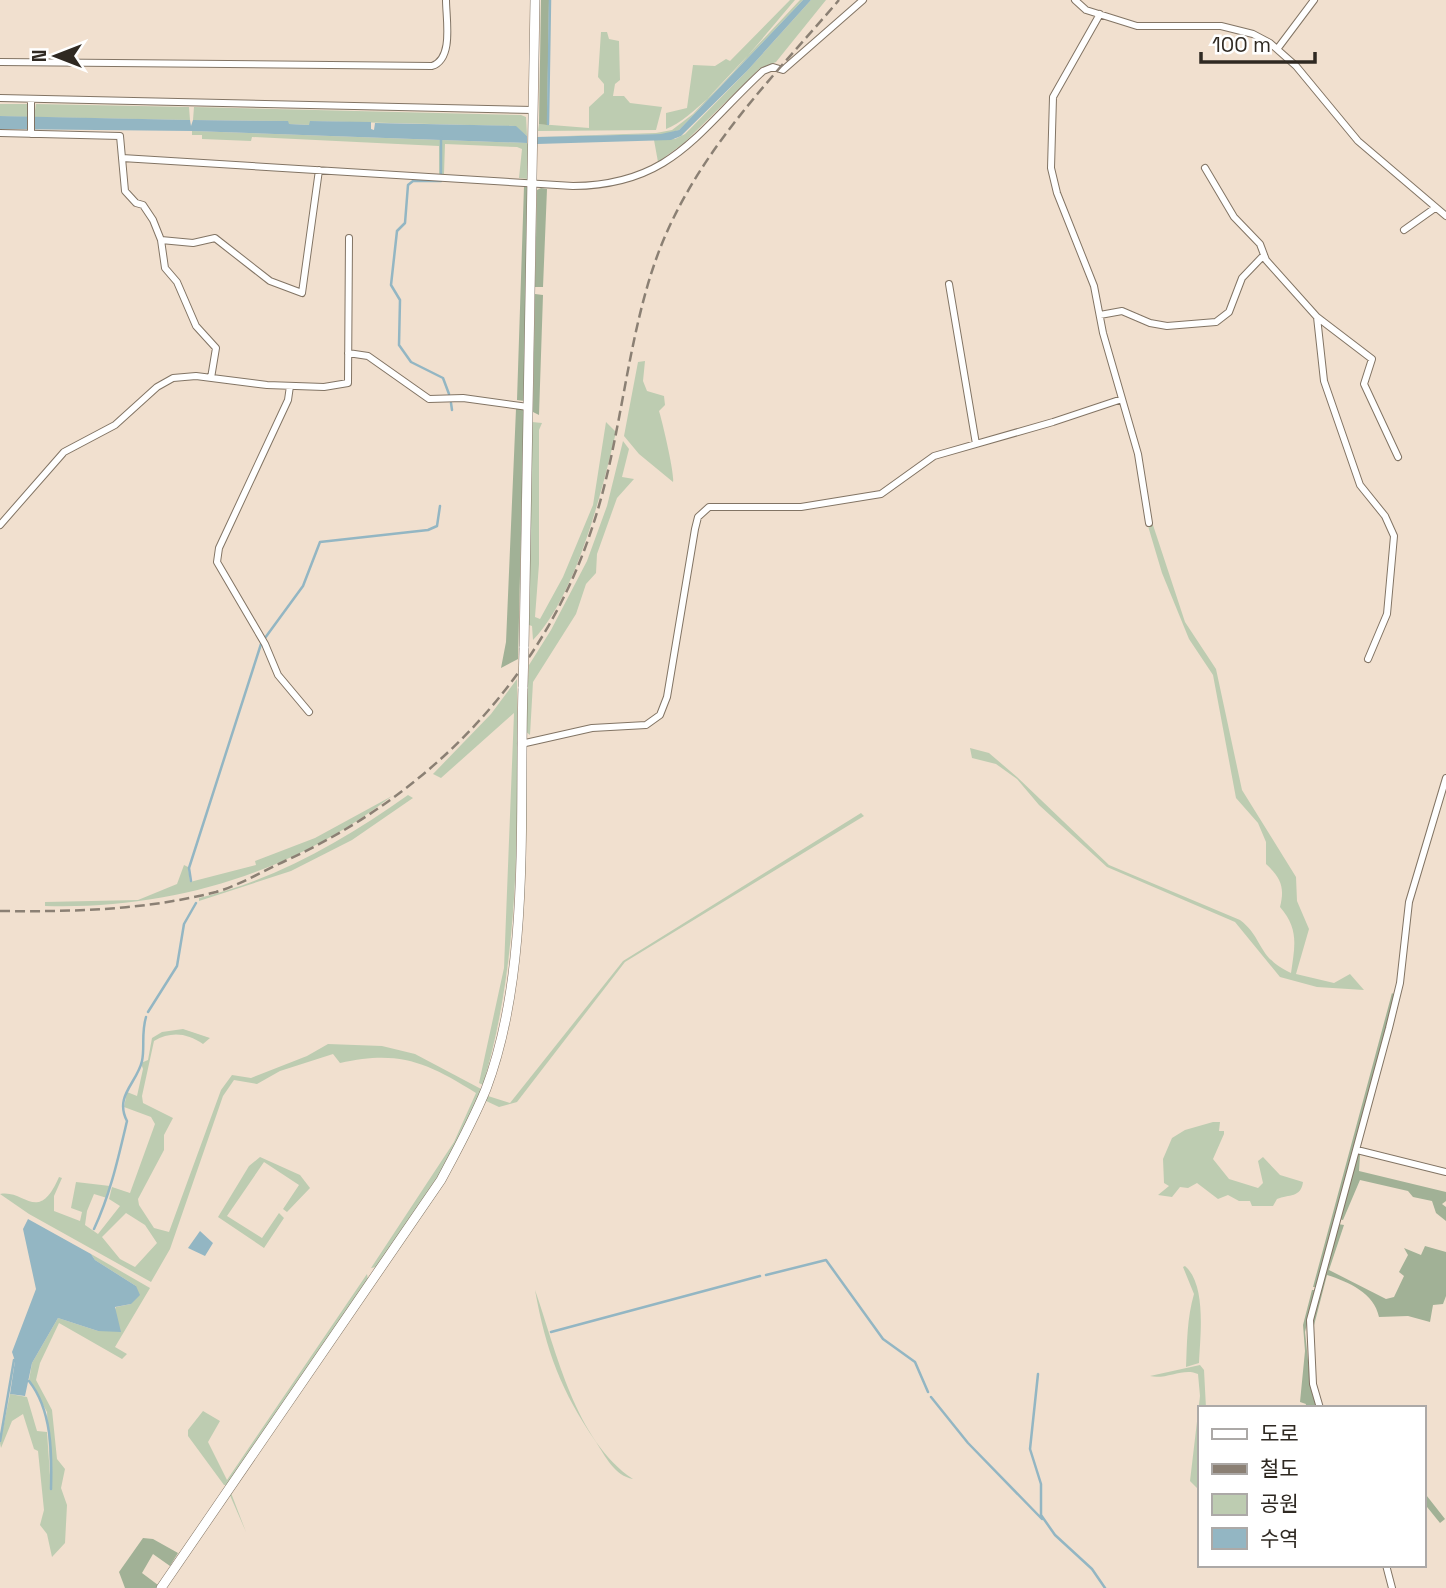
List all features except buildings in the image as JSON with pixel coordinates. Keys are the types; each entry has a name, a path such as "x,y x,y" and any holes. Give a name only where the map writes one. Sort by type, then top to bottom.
{"main road":[{"path":"161,1588 440,1180 470,1126 492,1066 515,951 524,648 530,183 536,0"}],"street":[{"path":"0,62 432,66 440,64 445,56 446,0"},
{"path":"122,158 602,185 653,170 688,147 764,71 773,67 783,70 863,0"},
{"path":"1074,0 1086,10 1146,27 1190,24 1232,28 1253,34 1278,48 1358,141 1446,216"},
{"path":"1278,48 1314,0"},
{"path":"1100,14 1053,97 1050,153 1053,181 1094,286 1138,454 1149,523"},
{"path":"0,98 533,110"},
{"path":"30,134 31,99"},
{"path":"0,133 120,136 125,191 136,203 143,205 162,240 165,268 177,282 196,326 216,348 211,378"},
{"path":"1205,168 1234,217 1260,244 1264,255 1317,317 1372,359 1364,384 1398,457"},
{"path":"162,240 192,243 215,238 270,281 302,293 319,170"},
{"path":"1404,230 1435,208"},
{"path":"0,525 64,452 115,425 157,387 173,378 211,378 324,387 348,383 349,238"},
{"path":"1100,315 1122,311 1150,323 1167,326 1216,322 1229,312 1242,278 1264,255"},
{"path":"949,284 976,444"},
{"path":"1317,317 1324,382 1360,485 1385,516 1394,536 1387,614 1368,659"},
{"path":"348,353 368,355 429,399 463,398 528,407"},
{"path":"290,386 288,400 219,548 217,562 262,637 278,675 309,712"},
{"path":"521,744 592,728 646,725 660,715 667,697 695,529 703,511 716,505 801,508 881,494 926,460 1122,399"},
{"path":"1319,1406 1313,1384 1310,1320 1397,994 1409,902 1446,778"},
{"path":"1357,1150 1446,1172"},
{"path":"1387,1567 1392,1588"}],"green space":[{"path":"541,0 549,0 547,125 539,124"},
{"path":"790,0 795,0 716,90 681,121 666,129 666,113 687,108 693,65 715,66 726,59 730,61"},
{"path":"800,0 803,0 679,130 666,134 537,137 656,133 672,130 693,114"},
{"path":"811,0 826,0 776,62 760,68 684,143 658,162 654,140 675,139 685,134"},
{"path":"601,32 607,32 609,39 619,41 620,80 615,84 613,96 624,96 630,103 662,107 656,130 538,131 539,124 589,128 589,107 604,93 604,84 598,77"},
{"path":"0,104 28,104 29,117 0,116"},
{"path":"36,104 189,107 190,120 34,117"},
{"path":"194,107 521,115 526,117 527,136 515,126 310,121 310,125 288,124 288,121 193,120"},
{"path":"192,131 527,143 528,179 519,178 522,149 517,147 445,144 444,174 439,174 439,146 252,137 251,141 202,139 202,135 192,135"},
{"path":"524,186 528,186 524,401 517,400"},
{"path":"547,189 543,287 535,287 537,190"},
{"path":"535,294 543,295 539,415 533,412"},
{"path":"645,361 643,381 647,391 664,396 665,405 659,411 673,482 639,454 624,436 638,362"},
{"path":"516,409 524,409 518,659 501,668 506,642"},
{"path":"532,422 542,423 539,430 539,564 535,617 540,619 563,577 593,505 606,422 616,432 595,512 574,570 548,621 533,640 532,626 529,625"},
{"path":"623,441 629,449 622,477 634,479 617,498 597,554 596,573 586,584 576,614 533,682 530,735 525,731 529,665 551,630 587,561 607,506"},
{"path":"1153,525 1185,622 1216,669 1242,790 1296,877 1297,901 1309,929 1296,974 1334,983 1350,974 1364,990 1317,987 1280,977 1235,922 1107,867 1039,805 1017,779 996,764 972,758 970,748 989,753 1017,777 1109,865 1240,920 1248,927 1266,954 1291,973 1294,938 1290,923 1280,907 1280,883 1266,864 1266,842 1258,823 1236,798 1213,675 1189,639 1162,573 1148,526"},
{"path":"517,679 517,831 511,932 496,1034 483,1085 479,1083 504,968 514,713 441,778 433,774 491,714"},
{"path":"527,754 525,885 518,968 511,1010 501,1053 488,1096 510,1103 623,961 861,813 864,816 625,962 517,1102 499,1107 484,1100 512,998"},
{"path":"408,795 413,798 352,840 291,871 199,901 199,898 255,881 308,857 359,828"},
{"path":"392,796 354,823 314,846 272,866 228,881 184,893 138,901 92,906 45,906 45,902 138,900 177,884 184,865 188,867 190,882 256,865 255,861 315,838"},
{"path":"1392,993 1396,996 1316,1287 1313,1287"},
{"path":"183,1029 210,1038 203,1044 191,1037 179,1035 154,1041 142,1096 143,1103 173,1118 164,1135 164,1150 138,1199 154,1228 169,1232 221,1090 232,1075 251,1078 307,1056 328,1044 382,1046 415,1054 483,1090 442,1170 377,1267 371,1268 454,1142 476,1093 427,1066 379,1058 340,1063 333,1054 280,1071 257,1084 234,1080 223,1096 170,1249 151,1282 29,1214 0,1194 38,1202 51,1191 59,1177 62,1178 54,1196 54,1211 80,1221 82,1212 71,1208 76,1182 110,1186 107,1198 94,1194 87,1211 85,1225 98,1234 120,1206 109,1199 112,1187 130,1193 155,1124 151,1117 124,1107 127,1092 137,1096 143,1069 141,1063 148,1060 152,1038 162,1032","holes":["126,1213 145,1225 157,1243 135,1267 120,1259 102,1237"]},
{"path":"475,1120 467,1141 439,1191 231,1493 246,1532 229,1493"},
{"path":"1220,1122 1219,1131 1224,1131 1224,1134 1213,1159 1229,1179 1258,1188 1263,1183 1258,1161 1263,1157 1280,1175 1303,1182 1300,1191 1277,1199 1273,1206 1252,1206 1250,1201 1239,1201 1228,1195 1218,1199 1197,1183 1188,1188 1180,1187 1172,1197 1158,1195 1169,1186 1164,1183 1163,1159 1172,1138 1185,1130"},
{"path":"1357,1155 1360,1155 1359,1171 1446,1192 1446,1201 1442,1204 1446,1207 1446,1221 1436,1213 1432,1201 1413,1197 1408,1191 1360,1180 1343,1220 1339,1219"},
{"path":"260,1157 300,1175 310,1188 287,1212 283,1209 299,1185 264,1162 227,1216 262,1238 279,1213 284,1218 264,1248 218,1217 249,1166"},
{"path":"1338,1224 1344,1225 1329,1270 1386,1299 1394,1297 1404,1276 1399,1272 1408,1255 1404,1248 1421,1255 1425,1246 1446,1252 1446,1296 1443,1304 1433,1305 1430,1322 1408,1316 1379,1317 1372,1301 1366,1295 1352,1285 1327,1275 1312,1333 1311,1320"},
{"path":"91,1254 150,1288 115,1347 127,1354 122,1359 59,1323 40,1363 36,1380 52,1410 57,1459 65,1469 61,1488 67,1505 65,1543 52,1557 47,1534 40,1525 44,1510 38,1451 34,1449 23,1414 12,1421 1,1448 0,1443 10,1394 27,1397 37,1431 47,1432 51,1490 47,1412 29,1380 32,1363 58,1318 98,1331 108,1329 116,1307 131,1304 136,1286 95,1260"},
{"path":"1185,1266 1197,1286 1201,1312 1199,1363 1186,1367 1194,1294 1183,1267"},
{"path":"367,1274 368,1280 228,1485 224,1485 188,1436 188,1430 203,1411 220,1421 208,1442 227,1480"},
{"path":"535,1290 570,1394 592,1436 573,1405 564,1388 550,1351"},
{"path":"1312,1290 1315,1290 1305,1332 1311,1389 1316,1406 1306,1406 1300,1402 1305,1351 1303,1325"},
{"path":"1200,1365 1204,1370 1206,1406 1199,1406 1198,1374 1187,1372 1150,1376"},
{"path":"1198,1413 1198,1489 1190,1481"},
{"path":"597,1443 633,1479 611,1465"},
{"path":"1425,1494 1445,1519 1440,1523 1425,1504"},
{"path":"143,1538 153,1539 178,1553 170,1566 153,1554 142,1573 158,1585 156,1588 125,1588 119,1572"}],"water":[{"path":"803,0 811,0 747,71 681,136 671,140 537,144 537,137 661,134 679,130"},
{"path":"0,116 190,120 191,126 193,120 288,121 289,124 309,125 310,121 371,122 371,129 374,130 375,123 516,126 527,136 527,143 192,131 0,129"},
{"path":"28,1219 91,1254 95,1260 136,1286 140,1295 131,1304 115,1307 121,1332 98,1331 58,1318 32,1363 25,1396 10,1394 15,1361 12,1352 36,1289 23,1229"},
{"path":"200,1231 213,1243 205,1256 188,1248"}],"waterway":[{"path":"548,124 550,0"},
{"path":"441,138 441,173"},
{"path":"441,181 413,181 408,185 405,223 397,231 391,285 400,300 399,345 411,362 443,378 449,394"},
{"path":"451,403 452,410"},
{"path":"265,638 303,586 320,542 428,530 437,526 440,506"},
{"path":"191,881 189,868 261,644"},
{"path":"148,1012 177,966 184,924 196,903"},
{"path":"94,1229 117,1163 127,1121 123,1104 142,1061 146,1017"},
{"path":"766,1275 826,1260 883,1339 915,1362 928,1392"},
{"path":"551,1332 760,1276"},
{"path":"0,1441 14,1360"},
{"path":"1038,1374 1030,1449 1041,1484 1041,1515 1055,1535 1092,1569 1105,1588"},
{"path":"29,1381 37,1392 49,1432 51,1489"},
{"path":"931,1397 968,1443 1042,1519"}],"railway":[{"path":"0,911 136,906 189,898 234,886 338,834 387,802 433,766 475,726 512,681 544,633 572,581 603,489 642,304 666,234 682,201 721,140 839,0"}]}
